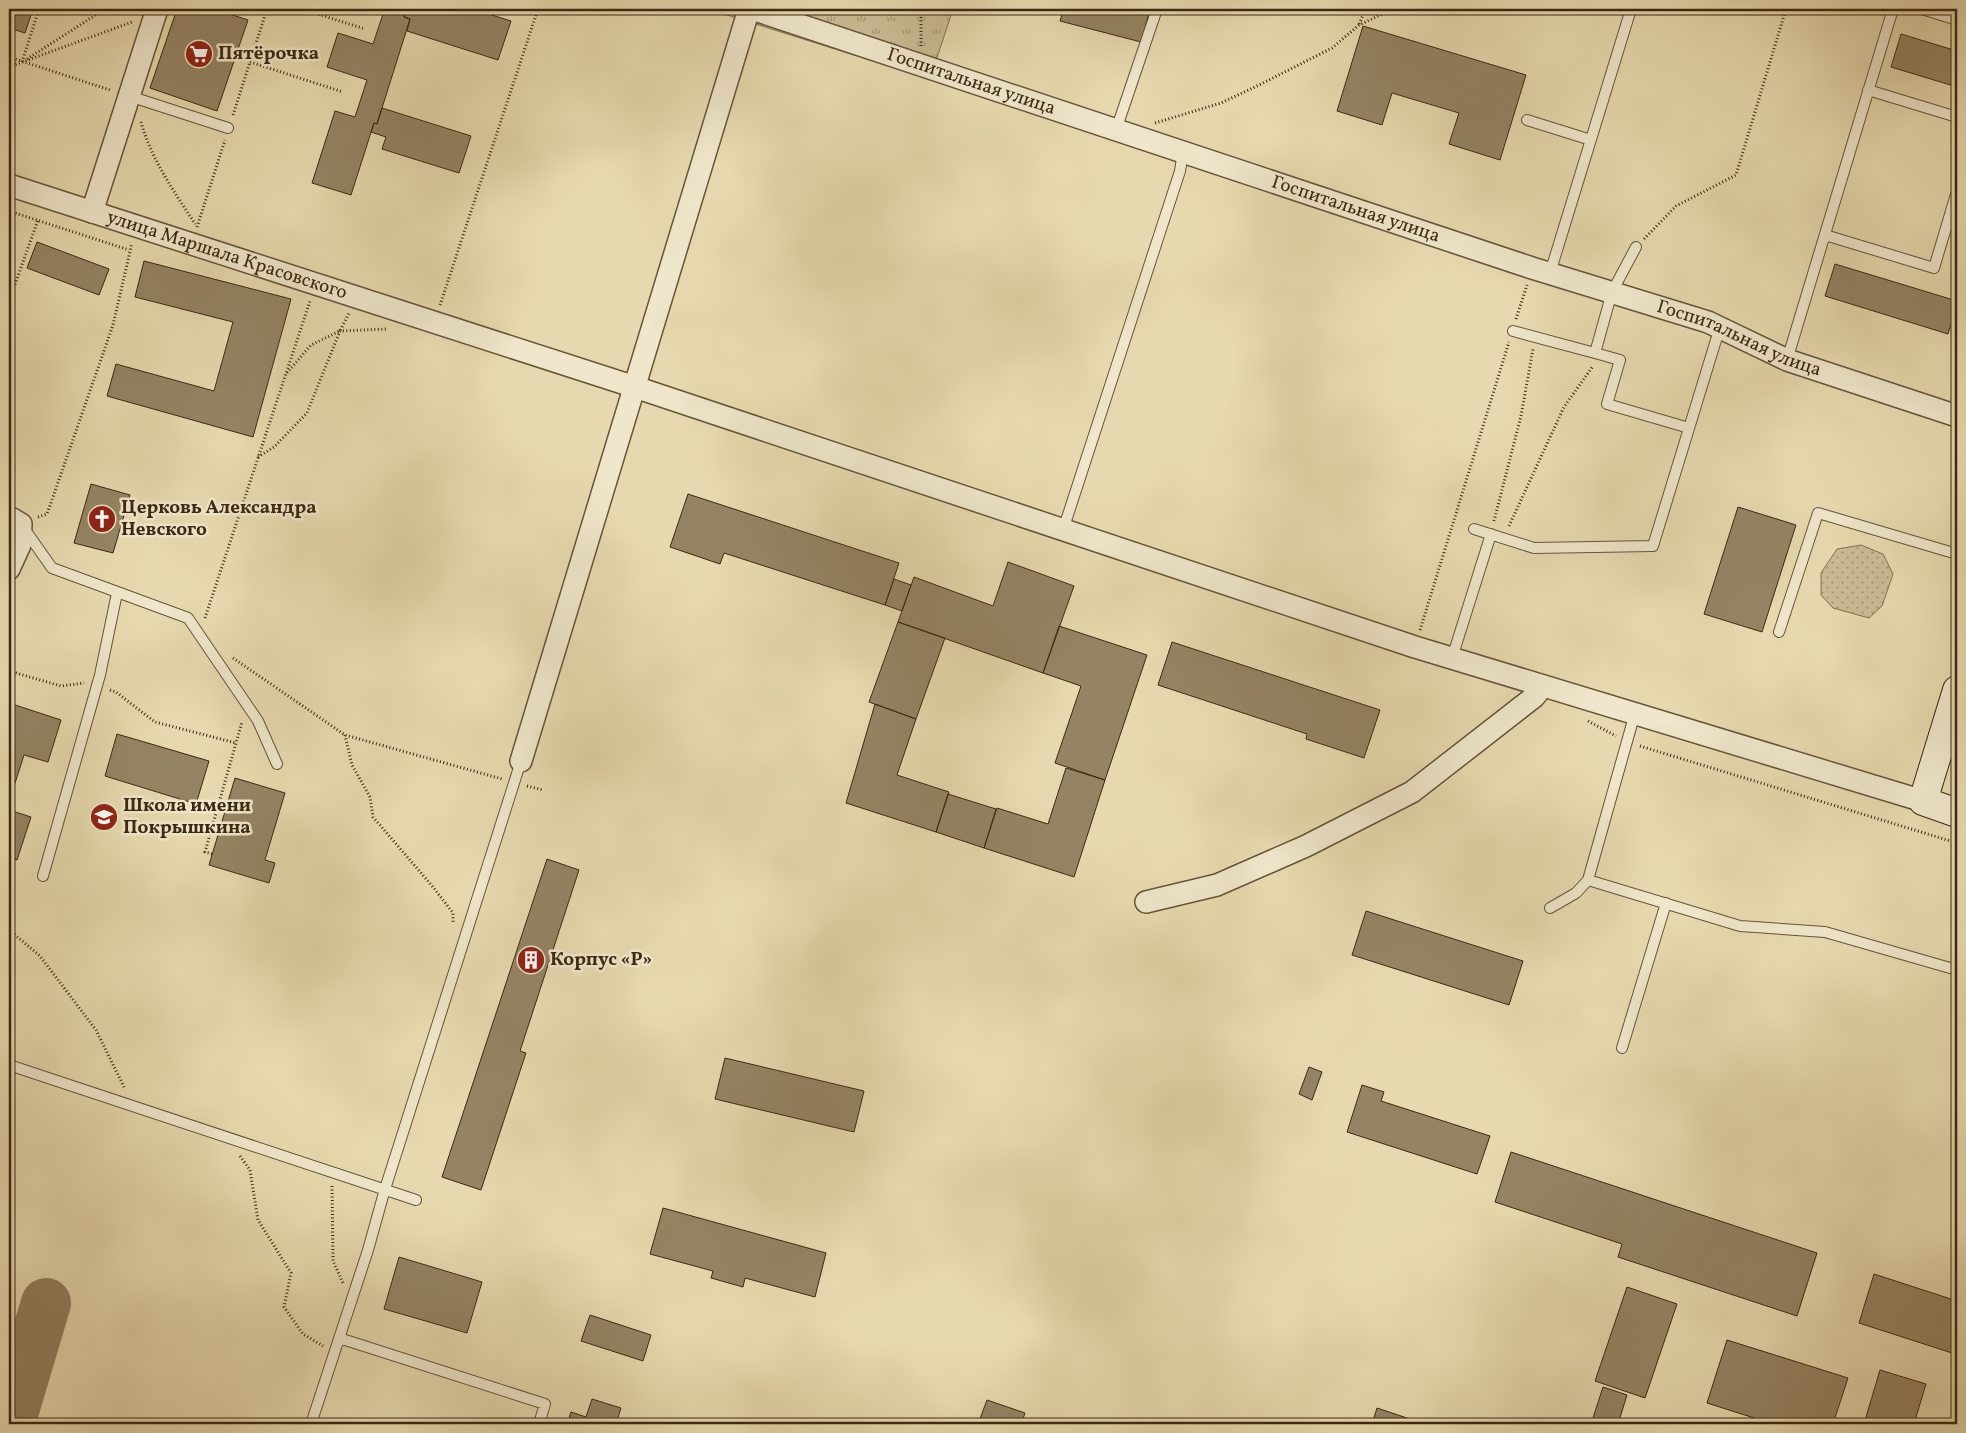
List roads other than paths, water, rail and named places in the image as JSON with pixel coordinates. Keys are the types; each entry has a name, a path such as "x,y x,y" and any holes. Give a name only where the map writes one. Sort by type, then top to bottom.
{"street":[{"path":"92,212 132,97 157,11"},
{"name":"Госпитальная улица","path":"749,13 1116,130 1541,270 1708,322 1787,360 1957,416"},
{"path":"521,762 749,13"},
{"name":"улица Маршала Красовского","path":"9,185 414,315 442,315 635,387 1415,647 1924,801"},
{"path":"9,569 20,545 15,521"},
{"path":"1146,902 1217,885 1306,846 1412,792 1534,697 1544,686"},
{"path":"1957,690 1924,801 1957,812"}],"lane":[{"path":"1116,130 1157,9"},
{"path":"1541,270 1591,140 1631,9"},
{"path":"1787,360 1893,9"},
{"path":"1922,9 1957,20"},
{"path":"1868,90 1957,117"},
{"path":"132,97 228,128"},
{"path":"1527,120 1591,140"},
{"path":"1063,530 1180,171 1183,152"},
{"path":"1825,235 1934,268 1957,191"},
{"path":"1595,353 1612,292 1636,248"},
{"path":"1474,529 1534,548 1653,546 1720,327"},
{"path":"1513,331 1620,360 1607,404 1689,428"},
{"path":"1779,632 1818,512 1957,554"},
{"path":"15,521 52,568 188,618 258,721 277,764"},
{"path":"1452,658 1491,534"},
{"path":"43,876 96,686 118,593"},
{"path":"1550,908 1576,892 1588,880 1635,713"},
{"path":"310,1424 351,1302 385,1189 521,762"},
{"path":"1588,880 1740,926 1825,932 1957,970"},
{"path":"1622,1048 1666,903"},
{"path":"9,1065 416,1200"},
{"path":"339,1338 545,1404 539,1424"}],"place":[{"name":"Пятёрочка","path":"199,54"},
{"name":"Церковь Александра Невского","path":"102,519"},
{"name":"Школа имени Покрышкина","path":"104,817"},
{"name":"Корпус «Р»","path":"531,960"}]}
